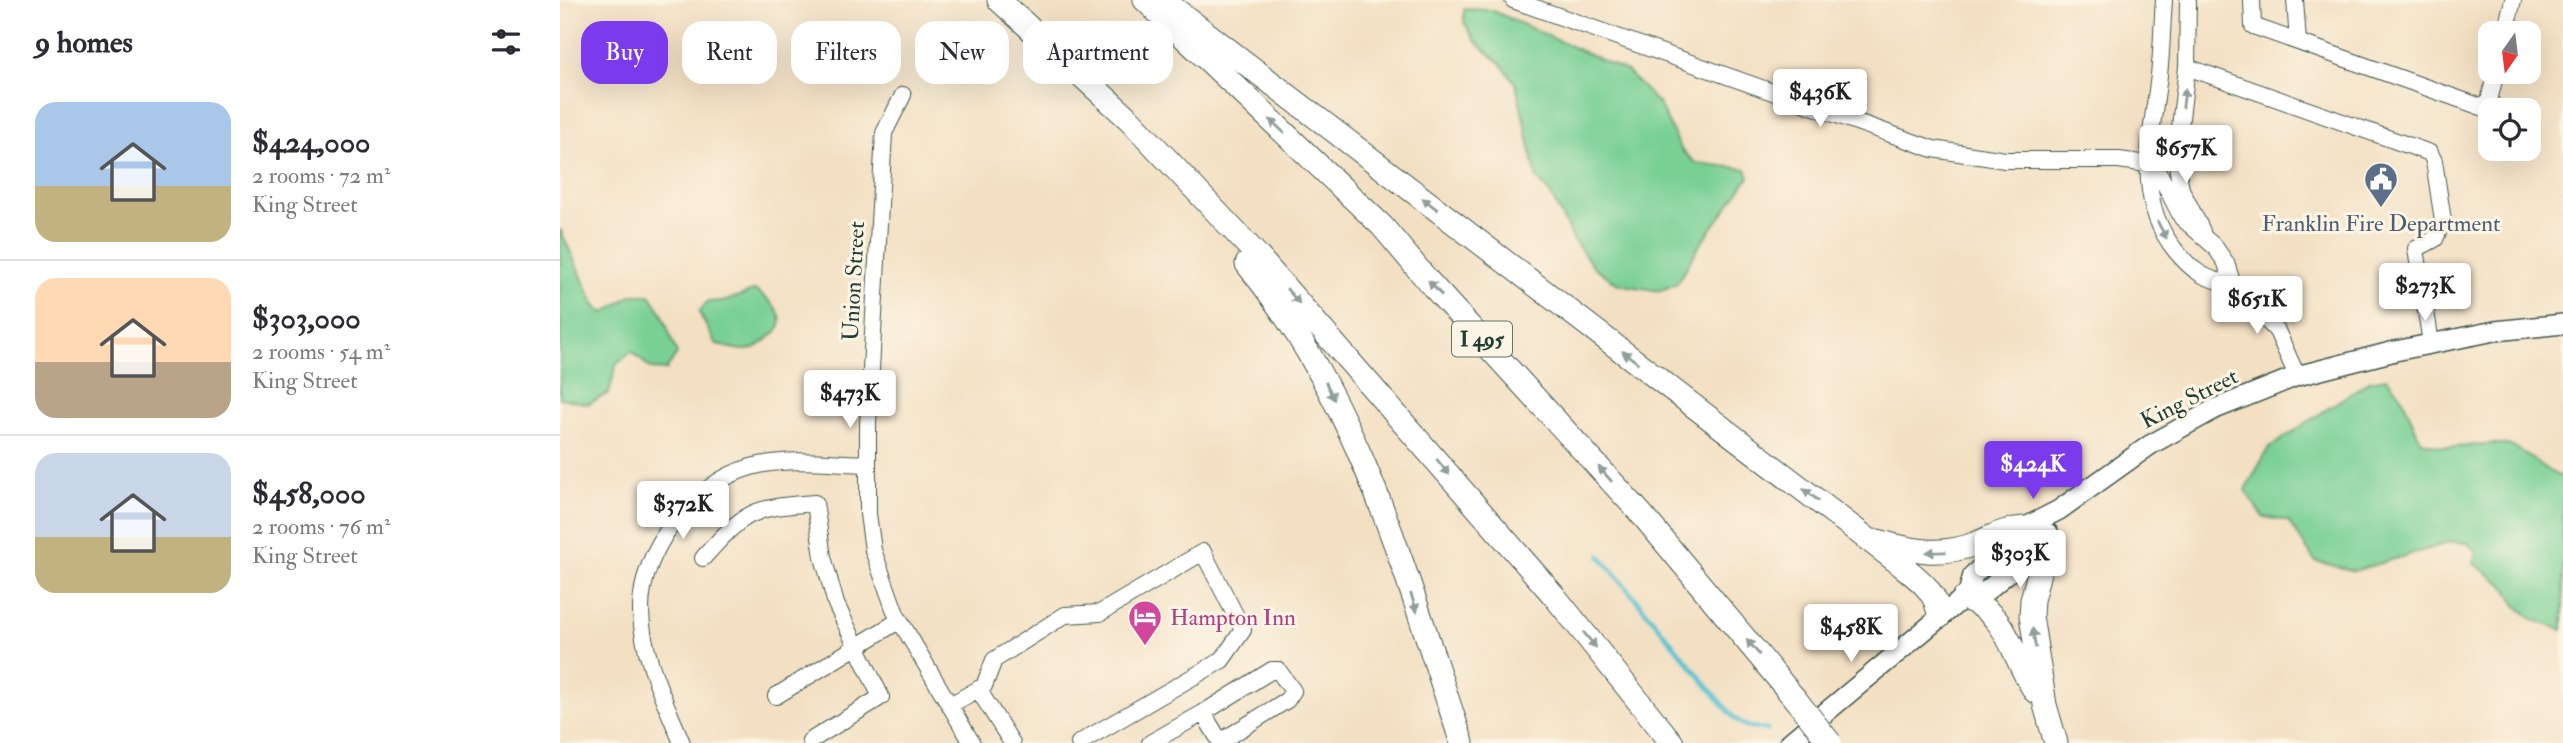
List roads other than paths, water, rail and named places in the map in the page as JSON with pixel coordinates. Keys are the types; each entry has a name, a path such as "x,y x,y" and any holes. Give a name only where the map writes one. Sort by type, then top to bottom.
{"highway":[{"path":"999,0 1130,120 1256,254 1556,598 1672,743"},
{"name":"I 495","path":"1145,0 1382,226 1429,282 1644,517 1830,743"},
{"path":"1163,0 1865,537 1930,591 1936,599 1939,617"},
{"path":"1130,120 1257,276 1321,373 1368,469 1462,743"},
{"path":"1865,537 1920,552 1942,553 1976,544 2005,529 2024,528"},
{"path":"2048,537 2032,600 2031,616 2045,705 2056,743"},
{"path":"1966,596 1988,611 2003,630 2020,658 2031,685 2045,705"}],"main road":[{"name":"King Street","path":"1966,596 1973,575 2024,528 2059,510 2115,468 2184,425 2254,392 2297,376 2431,343 2495,331 2563,324"},
{"name":"King Street","path":"1789,743 1966,596 1985,592 2048,537 2059,510"}],"street":[{"path":"1513,0 1933,149 2005,160 2119,160 2147,164 2160,176 2182,218 2203,233"},
{"path":"2164,0 2161,63 2147,164 2149,194 2164,235 2188,265 2206,279 2233,285"},
{"path":"2188,0 2188,67 2179,135 2178,171 2181,189 2203,233 2226,262 2233,285 2277,331 2297,376"},
{"path":"2252,0 2253,26 2487,108 2493,84"},
{"path":"2295,0 2298,42"},
{"path":"2508,21 2513,0"},
{"path":"2188,67 2423,148 2430,153 2434,161 2443,221 2435,239 2416,249 2431,343"},
{"name":"Union Street","path":"903,95 884,133 868,514 873,550 900,620 972,743"},
{"path":"682,743 652,668 641,611 646,581 667,532 699,496 720,480 744,469 785,463 868,464"},
{"path":"703,558 736,521 767,507 815,503 823,557 836,604 854,648 881,697 810,741"},
{"path":"950,705 984,686 993,660 1065,615 1100,613 1203,552 1243,630 1222,660 1079,743"},
{"path":"776,696 900,620"},
{"path":"1150,743 1278,670 1293,691 1287,700 1220,742 1203,713"},
{"path":"978,689 1012,743"}],"waterway":[{"path":"1600,556 1735,719 1746,726 1768,730"}],"place":[{"name":"Franklin Fire Department","path":"2381,209"},
{"name":"Hampton Inn","path":"1145,647"}]}
